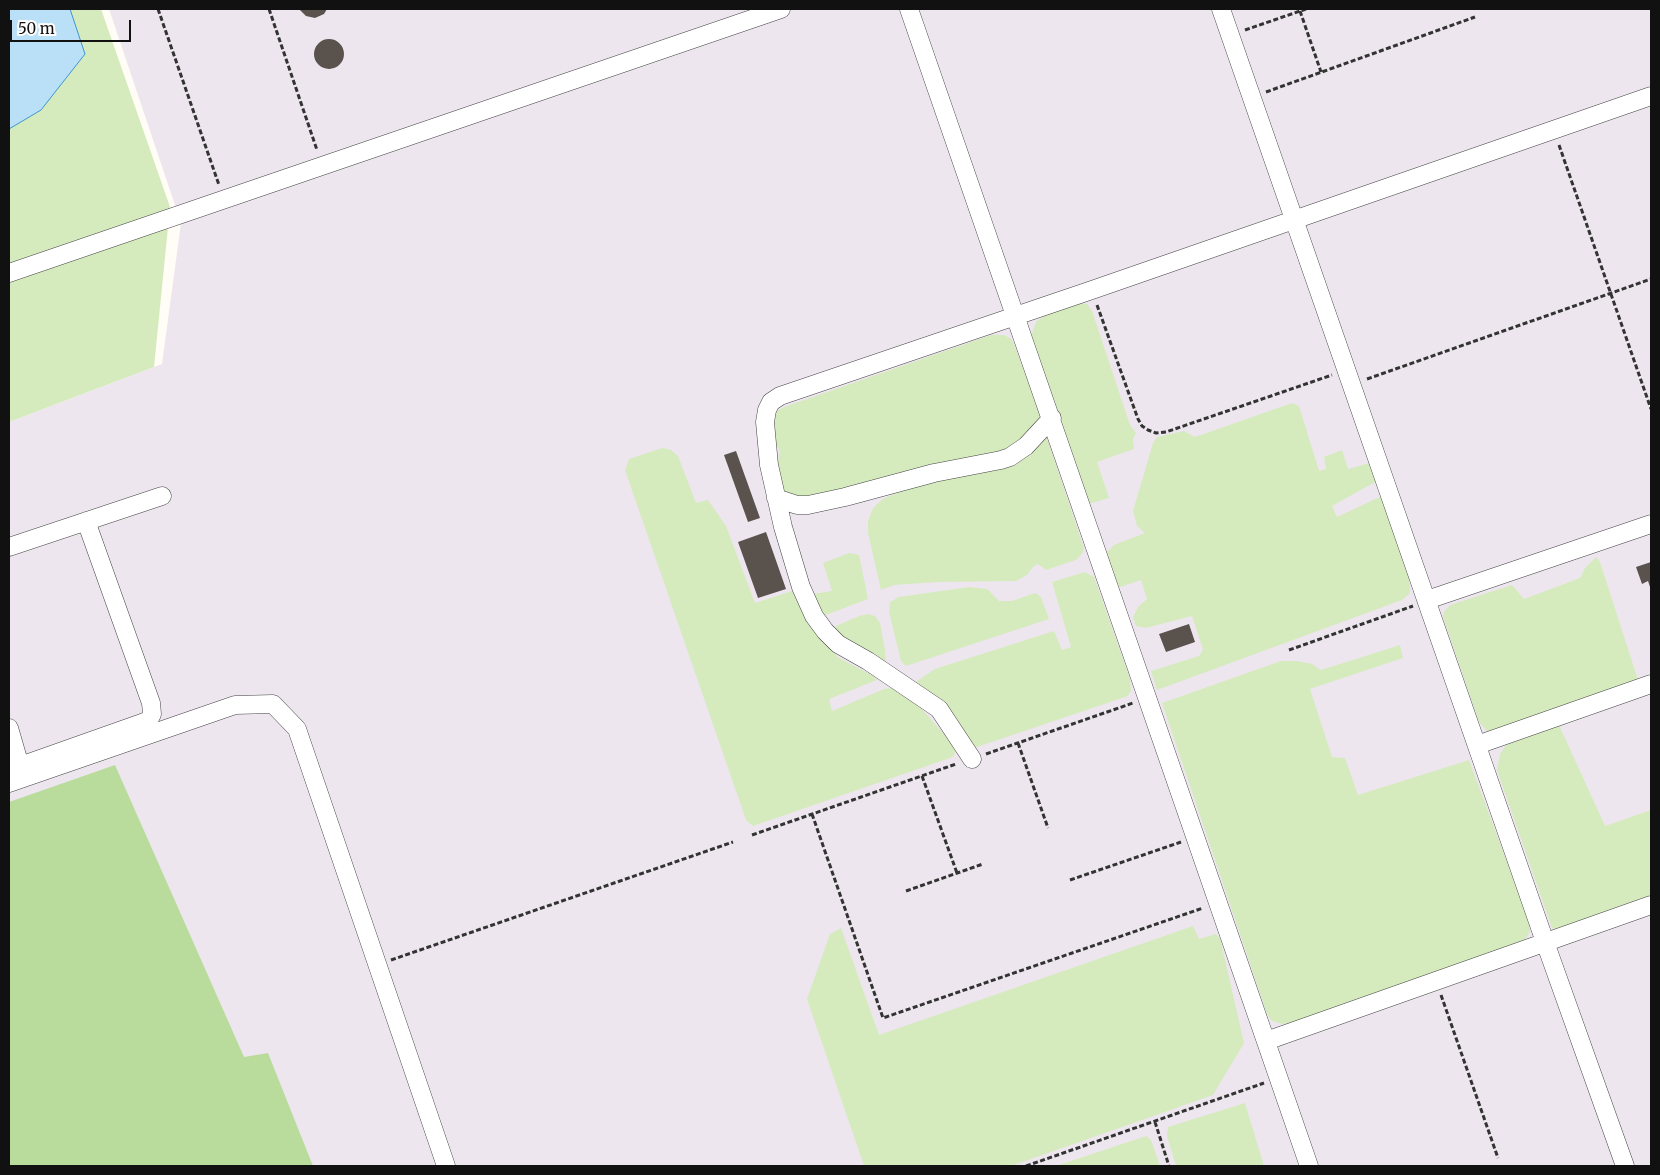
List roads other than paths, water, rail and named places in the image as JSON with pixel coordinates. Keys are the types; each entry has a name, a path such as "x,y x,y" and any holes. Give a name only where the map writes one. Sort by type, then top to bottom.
{"lane":[{"path":"9,273 781,9"},
{"path":"910,9 1309,1166"},
{"path":"1222,9 1545,942 1625,1166"},
{"path":"972,759 939,709 838,644 825,632 814,616 801,587 776,498 766,441 765,422 767,410 771,402 780,396 1017,316 1651,96"},
{"path":"776,498 808,505 934,473 1001,460 1010,457 1026,446 1052,418"},
{"path":"9,548 162,496"},
{"path":"9,728 15,768 140,724 149,720 152,714 151,703 86,521"},
{"path":"1428,600 1651,524"},
{"path":"1477,745 1651,684"},
{"path":"9,783 235,705 273,704 297,729 446,1166"},
{"path":"1266,1041 1651,905"}],"water":[{"path":"9,9 70,9 85,54 41,110 9,129"}]}
